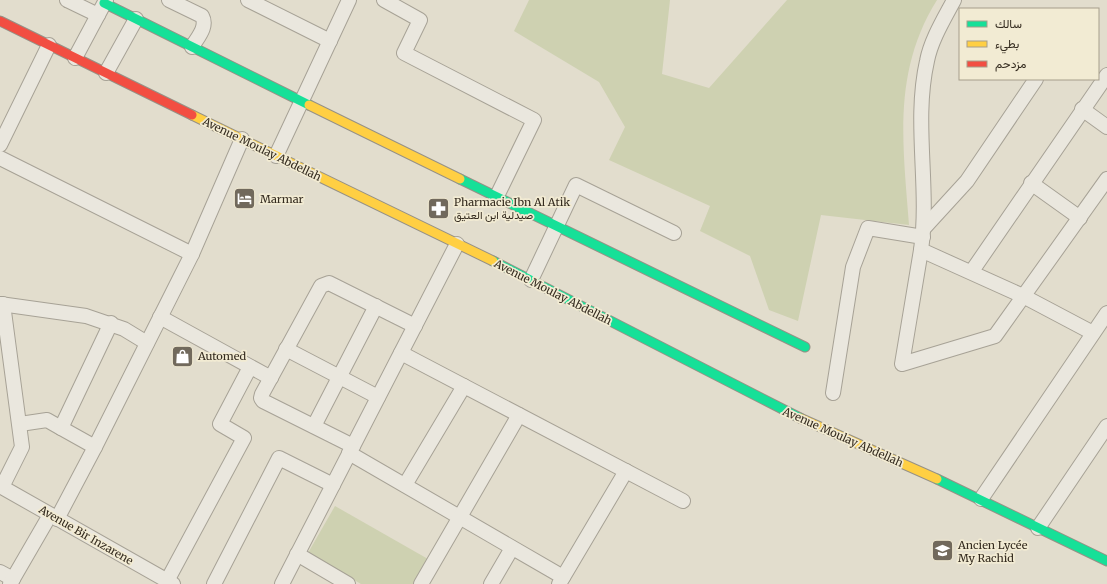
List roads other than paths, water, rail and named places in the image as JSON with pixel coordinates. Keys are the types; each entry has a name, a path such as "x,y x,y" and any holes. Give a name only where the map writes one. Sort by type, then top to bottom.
{"main road":[{"path":"103,6 136,19 556,228 805,347"},
{"name":"Avenue Moulay Abdellah","path":"0,21 531,280 793,415 980,499 1107,561"}],"street":[{"path":"67,0 103,6 75,58"},
{"path":"169,0 202,16 204,26 192,47"},
{"path":"248,0 330,41"},
{"path":"276,156 349,0"},
{"path":"384,0 420,20 404,53 534,120 496,198"},
{"path":"954,0 943,21 927,60 920,102 923,238 902,364 995,336 1107,179"},
{"path":"106,73 136,19"},
{"path":"0,145 49,45"},
{"path":"972,272 1031,183 1107,75"},
{"path":"923,238 967,181 1035,80"},
{"path":"1082,109 1107,127"},
{"path":"0,572 11,581 53,517 95,447 192,254 242,139"},
{"path":"0,158 192,254"},
{"path":"1031,183 1080,218"},
{"path":"531,280 576,185 674,233"},
{"path":"833,393 853,267 868,228 923,238 972,272 1024,296 1093,333"},
{"path":"282,584 457,244"},
{"path":"415,326 329,283 321,286 261,398 263,401 314,426 405,486 512,548 561,581 626,471"},
{"path":"1,486 22,447 20,424 1,304 86,316 111,323 147,343"},
{"path":"314,426 376,306"},
{"path":"980,499 1107,313"},
{"path":"160,317 271,378"},
{"path":"61,428 111,323"},
{"path":"286,349 378,397"},
{"path":"401,353 683,501"},
{"path":"164,581 244,438 220,424 250,366"},
{"path":"405,486 464,386"},
{"path":"421,584 461,518 519,415"},
{"path":"20,424 47,420 95,447"},
{"path":"1038,528 1107,426"},
{"path":"214,584 279,458 333,485"},
{"name":"Avenue Bir Inzarene","path":"1,486 164,581"},
{"path":"491,584 512,548"},
{"path":"297,554 348,584"}],"place":[{"name":"Marmar","path":"245,199"},
{"name":"Pharmacie Ibn Al Atik صيدلية ابن العتيق","path":"439,208"},
{"name":"Automed","path":"183,356"},
{"name":"Ancien Lycée My Rachid","path":"942,551"}]}
